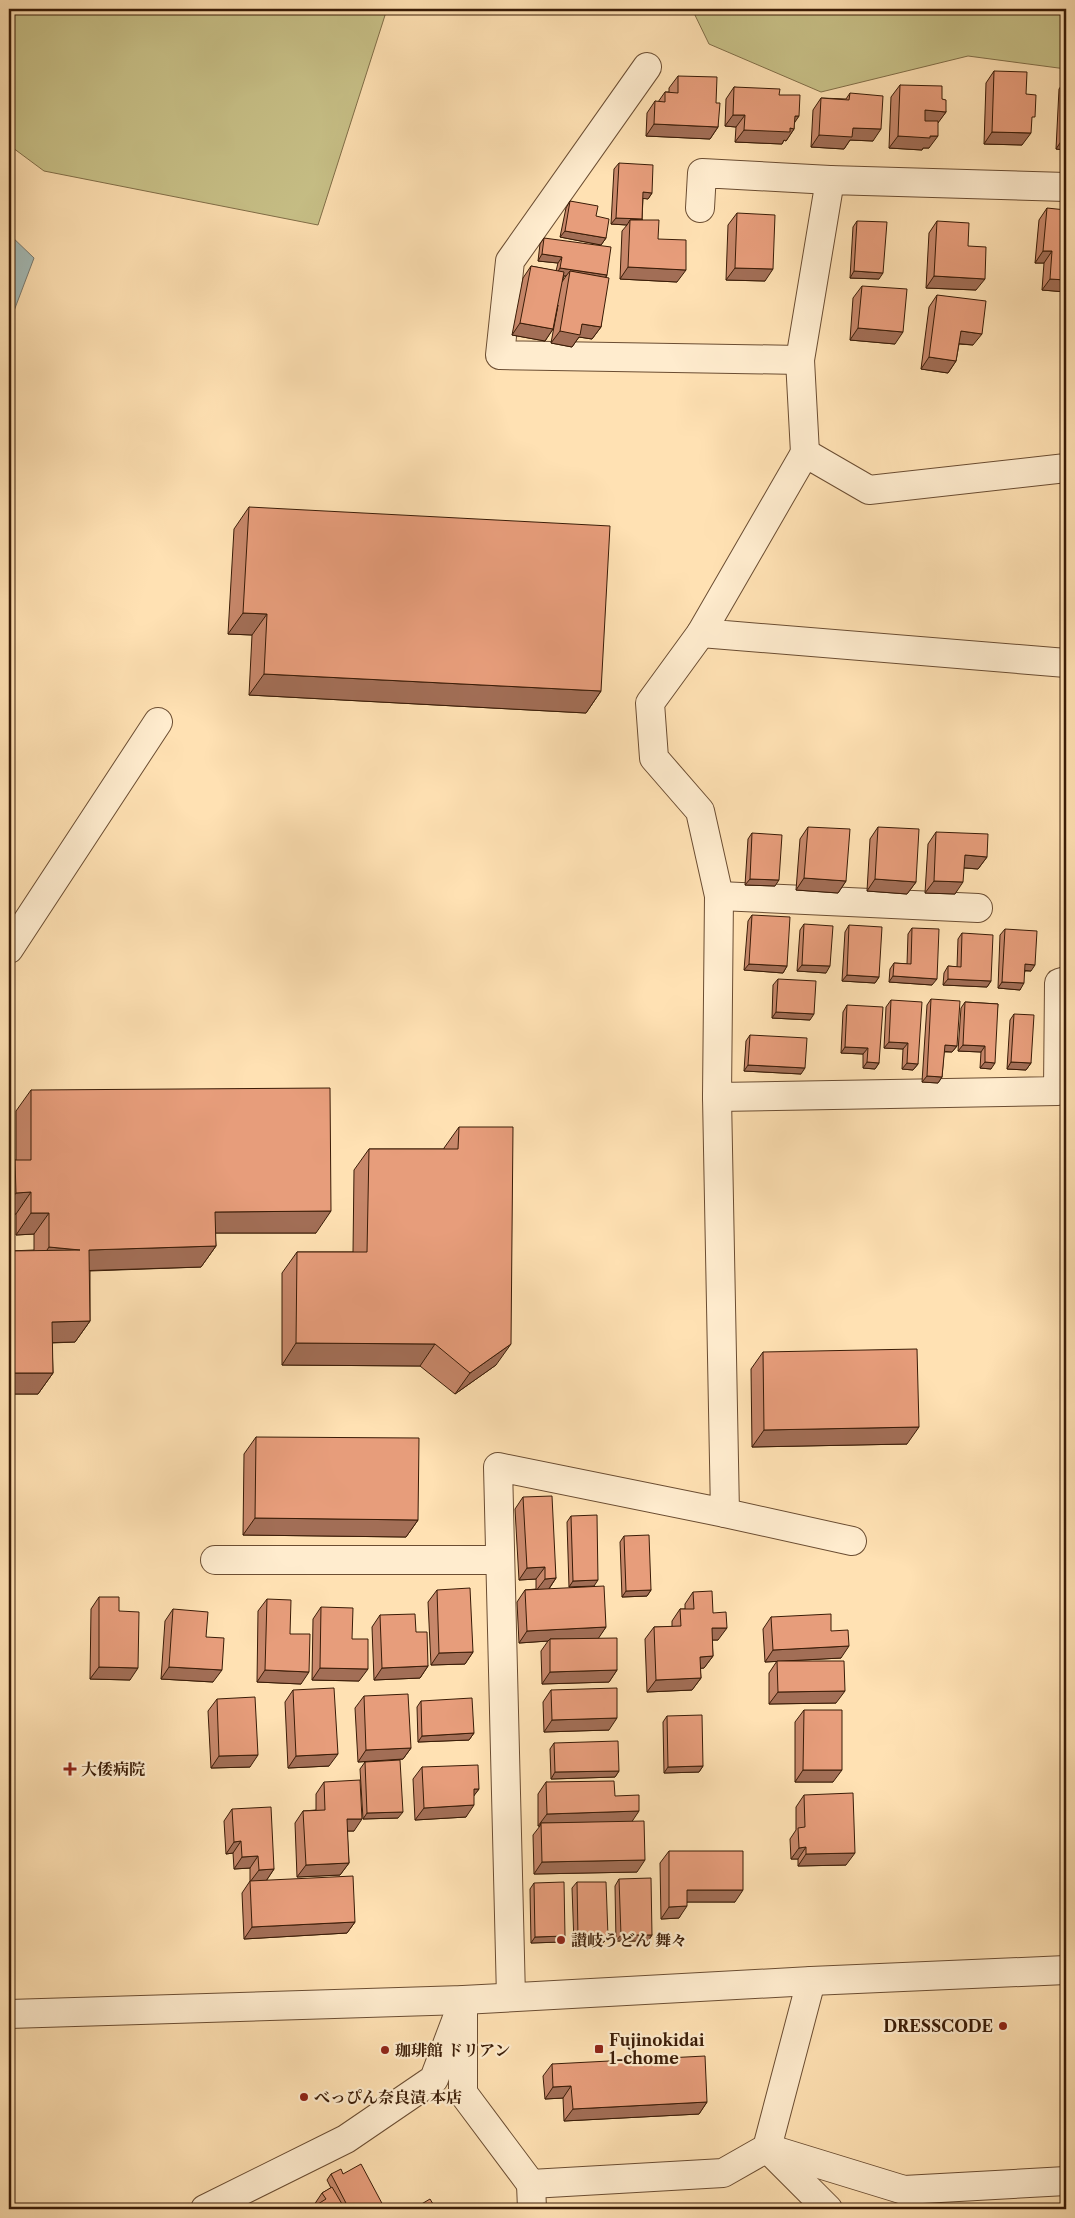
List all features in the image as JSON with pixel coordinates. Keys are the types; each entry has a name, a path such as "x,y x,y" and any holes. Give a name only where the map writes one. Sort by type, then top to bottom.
{"street":[{"path":"647,67 510,261 500,355 800,360"},
{"path":"700,208 702,173 830,180 1066,187"},
{"path":"725,1513 717,1097 719,896 700,811 654,758 650,704 701,633 805,453 800,360 830,180"},
{"path":"805,453 869,490 1066,468"},
{"path":"701,633 1066,663"},
{"path":"9,949 158,722"},
{"path":"719,896 978,908"},
{"path":"717,1097 1058,1091 1059,983 1066,981"},
{"path":"511,1997 498,1468 725,1513 852,1541"},
{"path":"215,1560 500,1560"},
{"path":"9,2014 463,2000 811,1980 1066,1970"},
{"path":"463,2000 463,2093 532,2196 723,2173 767,2148 811,1980"},
{"path":"205,2209 346,2139 434,2079 463,2000"},
{"path":"767,2148 904,2190 1066,2181"},
{"path":"767,2148 828,2209"}],"shaded area":[{"path":"9,9 387,9 318,225 44,171 9,145"},
{"path":"692,9 1066,9 1066,69 968,56 821,92 709,44"}],"water":[{"path":"9,234 34,258 9,324"}],"building":[{"path":"994,71 1027,72 1026,94 1036,95 1035,117 1032,117 1031,133 992,132"},
{"path":"678,76 717,77 716,103 720,103 718,127 654,124 655,101 665,102 665,92 678,93"},
{"path":"900,85 942,86 942,99 946,100 946,112 925,110 925,121 938,121 938,136 930,136 930,138 898,136"},
{"path":"734,87 780,89 779,95 800,95 799,116 795,116 794,129 790,128 790,132 744,130 745,115 733,115"},
{"path":"850,93 883,96 881,129 853,128 852,137 819,135 821,98 849,100"},
{"path":"1066,101 1066,137 1064,137"},
{"path":"619,163 653,165 652,193 643,192 642,219 616,218"},
{"path":"570,201 598,206 596,216 609,219 606,238 565,231"},
{"path":"1047,208 1066,210 1066,280 1050,279 1052,251 1043,251"},
{"path":"737,213 775,215 773,269 735,268"},
{"path":"630,220 659,220 658,239 686,240 686,270 628,267"},
{"path":"857,221 887,222 883,273 854,271"},
{"path":"937,221 969,223 968,246 986,247 985,279 934,276"},
{"path":"544,238 611,247 607,275 560,268 562,257 542,254"},
{"path":"531,266 564,272 553,329 520,323"},
{"path":"570,271 609,278 601,327 582,324 580,335 560,331"},
{"path":"862,286 907,289 903,332 858,328"},
{"path":"937,295 986,301 982,334 961,331 956,361 929,357"},
{"path":"249,507 610,526 601,691 264,674 267,614 243,613"},
{"path":"808,827 850,829 846,881 804,878"},
{"path":"878,827 919,829 916,882 875,879"},
{"path":"936,832 988,834 987,857 965,855 963,882 934,881"},
{"path":"752,833 782,835 779,880 750,879"},
{"path":"752,915 790,917 787,966 749,964"},
{"path":"804,924 833,926 830,966 802,965"},
{"path":"849,925 882,927 879,977 847,975"},
{"path":"912,928 939,929 937,979 893,976 894,963 911,964"},
{"path":"1005,929 1037,931 1035,965 1025,964 1024,983 1002,982"},
{"path":"962,933 993,935 991,981 948,979 948,966 961,967"},
{"path":"778,979 816,981 814,1014 776,1012"},
{"path":"931,999 960,1001 957,1046 945,1045 942,1077 927,1076"},
{"path":"891,1000 922,1002 918,1064 907,1063 908,1043 889,1042"},
{"path":"965,1002 998,1004 995,1063 985,1062 985,1046 963,1045"},
{"path":"847,1005 883,1007 879,1063 867,1062 868,1048 845,1047"},
{"path":"1014,1014 1034,1015 1031,1063 1011,1062"},
{"path":"750,1035 807,1038 805,1068 748,1065"},
{"path":"330,1088 331,1211 215,1212 216,1246 89,1250 90,1321 52,1322 53,1373 9,1373 9,1251 80,1250 49,1247 49,1213 31,1213 31,1192 16,1193 15,1160 31,1160 31,1090"},
{"path":"459,1127 513,1127 511,1344 470,1373 435,1344 296,1343 297,1252 367,1252 369,1149 458,1149"},
{"path":"917,1349 919,1427 764,1430 763,1352"},
{"path":"256,1437 419,1438 418,1520 255,1518"},
{"path":"552,1496 556,1578 545,1579 545,1567 527,1568 523,1497"},
{"path":"597,1515 598,1580 573,1581 571,1516"},
{"path":"649,1535 651,1590 626,1591 624,1536"},
{"path":"604,1586 606,1627 527,1631 525,1590"},
{"path":"470,1588 473,1652 439,1653 437,1590"},
{"path":"712,1591 713,1613 726,1612 727,1628 712,1628 713,1656 700,1657 701,1678 656,1680 654,1627 681,1626 680,1609 694,1609 693,1592"},
{"path":"99,1597 119,1597 119,1611 139,1612 138,1668 99,1667"},
{"path":"267,1599 291,1600 290,1634 310,1634 309,1672 265,1670"},
{"path":"321,1607 353,1608 352,1639 368,1639 368,1669 320,1668"},
{"path":"173,1609 208,1612 206,1637 224,1638 222,1670 169,1667"},
{"path":"415,1614 416,1632 427,1632 428,1666 382,1668 380,1615"},
{"path":"831,1614 831,1631 848,1630 849,1646 773,1650 771,1617"},
{"path":"617,1638 617,1670 550,1672 550,1639"},
{"path":"777,1661 844,1661 845,1691 778,1692"},
{"path":"334,1688 338,1754 296,1756 293,1690"},
{"path":"617,1688 617,1718 552,1720 551,1690"},
{"path":"408,1694 411,1748 366,1750 364,1696"},
{"path":"255,1697 258,1755 219,1756 217,1699"},
{"path":"472,1698 474,1733 422,1736 421,1701"},
{"path":"804,1710 842,1710 842,1770 803,1770"},
{"path":"702,1715 703,1766 668,1767 667,1716"},
{"path":"618,1741 619,1771 555,1772 554,1743"},
{"path":"400,1760 403,1812 367,1813 365,1762"},
{"path":"478,1765 479,1789 474,1789 474,1805 424,1808 422,1767"},
{"path":"360,1780 362,1819 347,1819 349,1863 306,1865 303,1811 325,1810 324,1782"},
{"path":"614,1781 615,1796 639,1795 639,1811 547,1814 546,1782"},
{"path":"853,1793 855,1853 806,1854 806,1847 799,1848 798,1828 805,1827 804,1795"},
{"path":"271,1807 274,1869 259,1870 258,1856 242,1857 241,1841 234,1842 232,1809"},
{"path":"644,1821 645,1860 542,1862 541,1823"},
{"path":"669,1851 743,1851 743,1890 687,1890 687,1906 669,1907"},
{"path":"353,1876 355,1922 252,1927 250,1881"},
{"path":"651,1878 652,1935 621,1935 619,1879"},
{"path":"564,1882 565,1936 535,1937 534,1883"},
{"path":"577,1882 606,1882 608,1936 578,1937"},
{"path":"705,2056 707,2102 573,2109 571,2086 553,2087 552,2064"},
{"path":"361,2164 385,2209 349,2209 331,2174 341,2169 343,2174"},
{"path":"332,2187 345,2209 310,2209 326,2199 322,2193"},
{"path":"430,2199 436,2209 413,2209"}],"place":[{"name":"大倭病院","path":"70,1769"},
{"name":"讃岐うどん 舞々","path":"561,1940"},
{"name":"DRESSCODE","path":"1003,2026"},
{"name":"Fujinokidai 1-chome","path":"599,2049"},
{"name":"珈琲館 ドリアン","path":"385,2050"},
{"name":"べっぴん奈良漬 本店","path":"304,2097"}]}
